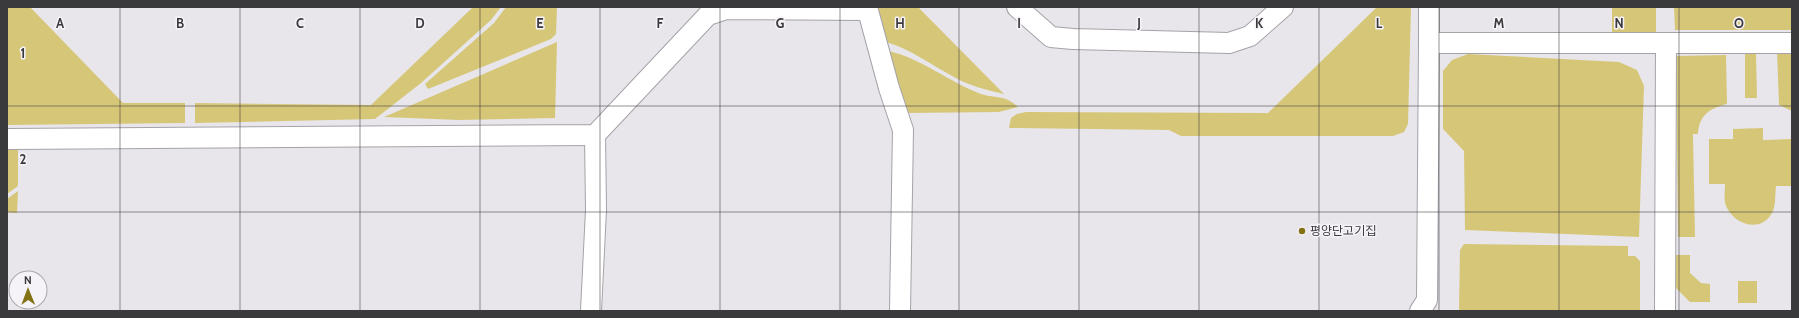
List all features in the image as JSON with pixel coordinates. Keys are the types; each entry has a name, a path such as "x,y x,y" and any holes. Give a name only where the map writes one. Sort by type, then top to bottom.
{"street":[{"path":"1017,7 1051,37 1073,39 1229,42 1250,36 1283,7"},
{"path":"1420,311 1427,300 1429,7"},
{"path":"591,311 596,210 595,135 708,16 726,9 867,9 888,88 903,130 900,311"},
{"path":"1429,43 1792,43"},
{"path":"1665,311 1666,43"},
{"path":"7,139 595,135"}],"shaded area":[{"path":"7,7 30,7 123,103 185,103 185,123 7,125"},
{"path":"473,7 501,7 491,20 421,83 375,119 195,123 195,103 371,105"},
{"path":"506,7 557,7 556,34 551,39 428,89 425,84 494,23"},
{"path":"876,7 918,7 1004,94 966,83 912,53 886,42"},
{"path":"1377,7 1411,7 1408,124 1404,132 1393,136 1181,136 1169,130 1009,128 1011,118 1017,114 1026,112 1268,113"},
{"path":"1612,7 1656,7 1656,34 1612,34"},
{"path":"1674,7 1792,7 1792,30 1675,30"},
{"path":"557,42 555,118 459,120 384,117"},
{"path":"1777,50 1792,50 1792,111 1779,105"},
{"path":"888,51 912,59 981,94 1009,100 1018,107 999,112 906,113"},
{"path":"1756,53 1757,98 1745,98 1745,54"},
{"path":"1468,54 1619,62 1637,70 1644,86 1639,237 1465,230 1464,151 1443,129 1443,71 1452,60"},
{"path":"1726,55 1727,104 1706,113 1699,127 1698,134 1693,134 1695,237 1678,237 1676,56"},
{"path":"1763,128 1763,140 1791,139 1792,186 1776,186 1774,208 1769,218 1756,224 1743,223 1731,214 1727,208 1725,199 1725,184 1709,184 1709,139 1733,139 1733,129"},
{"path":"7,149 18,149 18,186 7,194"},
{"path":"18,191 17,213 7,212 7,199"},
{"path":"1464,244 1628,246 1628,256 1635,256 1640,261 1640,311 1459,311 1460,250"},
{"path":"1676,255 1690,255 1690,273 1701,283 1710,284 1710,302 1690,302 1676,288"},
{"path":"1738,281 1757,281 1757,303 1738,303"}],"place":[{"name":"평양단고기집","path":"1302,231"}]}
